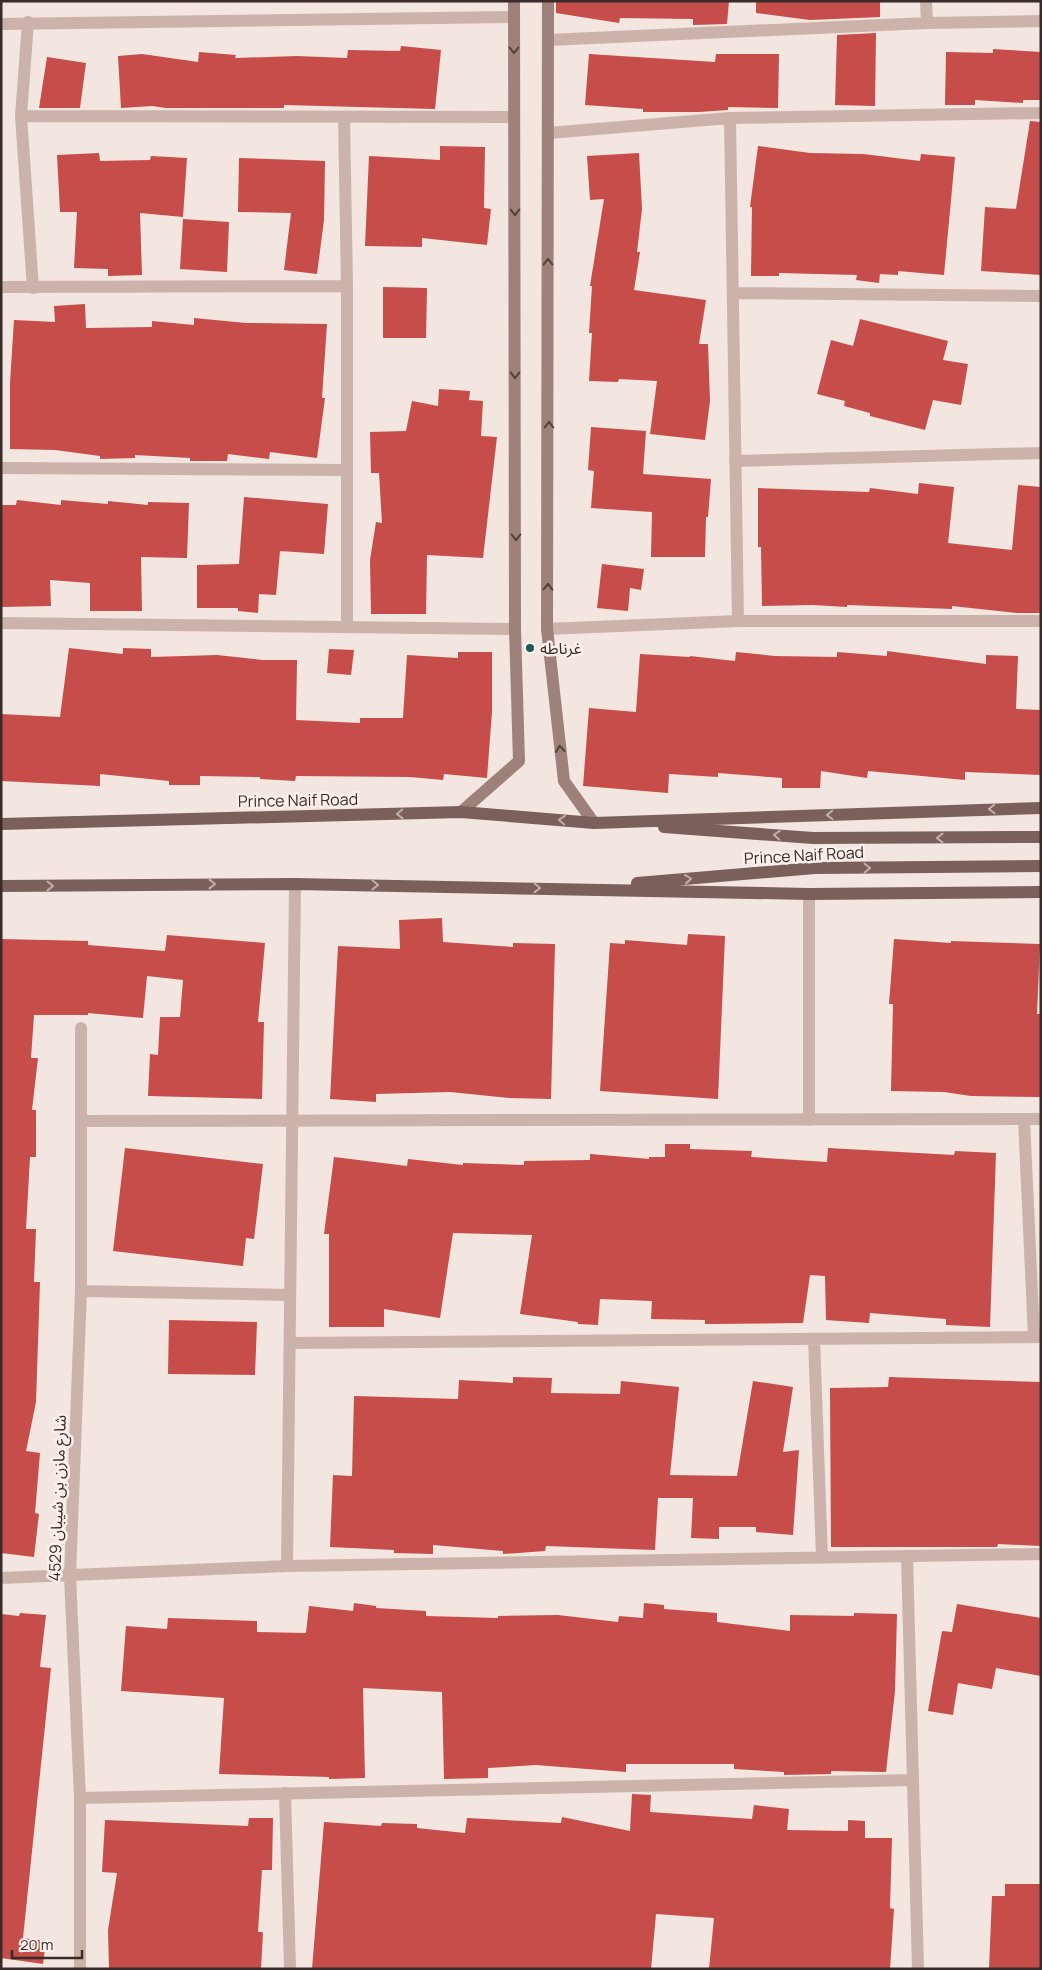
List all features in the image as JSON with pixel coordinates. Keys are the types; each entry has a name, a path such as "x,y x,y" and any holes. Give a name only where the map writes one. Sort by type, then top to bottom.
{"main road":[{"name":"Prince Naif Road","path":"594,823 1041,808"},
{"name":"Prince Naif Road","path":"1,824 461,812 813,838 1041,837"},
{"name":"Prince Naif Road","path":"570,889 814,868 1041,866"},
{"name":"Prince Naif Road","path":"1,886 295,884 809,894 1041,892"}],"street":[{"path":"461,812 519,761 515,629 514,1"},
{"path":"548,1 548,629 564,781 594,823"},
{"path":"926,1 927,23"},
{"path":"1,24 28,22 514,17"},
{"path":"548,40 927,23 1041,21"},
{"path":"28,22 21,116 33,288"},
{"path":"548,133 730,118 1041,113"},
{"path":"21,116 514,117"},
{"path":"344,117 347,286 347,627"},
{"path":"730,118 738,621"},
{"path":"1,287 347,286"},
{"path":"733,293 1041,296"},
{"path":"736,461 1041,454"},
{"path":"1,468 346,470"},
{"path":"548,629 738,621 1041,620"},
{"path":"1,623 515,629"},
{"path":"287,1566 295,884"},
{"path":"809,894 810,1120"},
{"name":"شارع مازن بن شيبان 4529","path":"80,1969 80,1798 70,1576 81,1291 81,1028"},
{"path":"290,1343 1037,1337 1024,1119"},
{"path":"81,1121 1041,1119"},
{"path":"81,1291 290,1295"},
{"path":"814,1339 822,1557"},
{"path":"1,1578 287,1566 1041,1554"},
{"path":"907,1556 918,1969"},
{"path":"80,1798 285,1792 913,1780"},
{"path":"285,1792 290,1969"}],"building":[{"path":"556,1 729,1 727,24 693,25 693,19 620,18 619,23 556,13"},
{"path":"756,1 880,1 880,17 810,20 756,13"},
{"path":"876,33 875,106 835,105 837,35"},
{"path":"401,46 441,50 435,109 284,105 284,108 166,108 152,106 121,108 118,56 142,54 198,62 199,52 236,55 235,58 297,56 347,58 348,50 400,51"},
{"path":"993,49 1041,52 1041,100 1023,100 1023,103 975,100 975,105 945,105 946,52 993,53"},
{"path":"589,54 715,62 716,54 779,54 778,108 728,107 728,110 699,112 643,112 643,109 585,105"},
{"path":"47,57 86,63 80,108 39,108"},
{"path":"1030,121 1041,122 1041,275 981,271 985,207 1016,209"},
{"path":"440,146 485,147 484,208 491,209 487,245 422,238 422,247 365,246 369,156 440,160"},
{"path":"758,146 810,153 863,154 920,161 921,154 955,157 944,275 898,271 898,275 880,274 879,283 856,280 857,275 779,273 779,276 751,276 752,207 750,207"},
{"path":"99,153 100,161 150,160 151,156 187,158 183,217 140,213 142,275 108,276 108,269 74,268 77,212 60,212 57,155"},
{"path":"639,153 642,209 637,252 640,252 634,290 706,300 699,344 708,344 710,401 705,440 650,434 657,381 619,379 618,382 589,381 592,333 589,333 592,286 590,286 604,199 590,200 587,156"},
{"path":"239,158 325,161 324,220 317,274 284,270 291,213 238,212"},
{"path":"183,219 229,222 227,272 180,269"},
{"path":"383,287 427,288 426,338 383,338"},
{"path":"85,304 86,328 152,327 152,321 194,325 194,318 246,323 327,324 322,398 325,398 317,458 270,452 269,459 228,454 227,461 190,461 190,458 135,455 135,458 100,459 100,456 55,450 10,449 10,383 14,320 55,322 54,306"},
{"path":"860,319 948,341 943,360 968,364 961,405 933,400 925,430 870,416 870,413 844,406 845,401 817,394 831,340 853,346"},
{"path":"439,389 470,391 469,400 483,401 481,436 497,437 483,558 427,555 426,614 371,614 370,560 376,522 382,523 379,473 371,473 370,432 406,431 412,401 438,406"},
{"path":"591,427 646,431 643,474 711,479 708,517 706,517 705,557 651,557 652,512 591,508 594,471 588,470"},
{"path":"919,483 954,487 948,543 1012,550 1018,485 1041,487 1041,613 1017,613 952,606 952,609 847,605 847,607 813,605 762,606 761,547 758,547 758,488 869,492 870,488 918,494"},
{"path":"244,497 328,504 324,554 280,551 276,595 259,594 258,613 238,611 238,608 197,608 197,565 239,564"},
{"path":"17,500 61,505 61,500 108,504 108,501 148,505 148,502 189,503 187,558 141,557 142,611 90,611 90,583 50,580 51,606 1,607 1,505 16,505"},
{"path":"602,564 644,569 641,590 630,588 628,611 597,608"},
{"path":"69,648 123,654 123,648 151,649 151,657 217,655 262,660 297,660 296,720 360,723 360,718 403,718 407,655 458,658 458,652 492,652 492,712 487,778 444,774 443,780 410,777 296,776 295,781 260,779 260,777 200,776 200,785 169,785 169,781 100,774 100,786 1,781 1,714 60,717"},
{"path":"329,649 354,650 351,675 327,673"},
{"path":"887,651 986,664 986,655 1018,656 1016,709 1041,710 1041,775 965,772 965,780 868,771 867,778 821,771 820,788 782,788 782,778 718,773 718,777 669,774 668,793 583,786 589,708 636,712 640,654 690,656 735,661 736,652 775,656 837,657 837,652 887,656"},
{"path":"442,918 443,942 513,947 513,943 555,944 551,1099 509,1098 450,1092 376,1094 376,1102 330,1099 338,946 400,949 399,920"},
{"path":"688,934 725,936 718,1099 600,1091 610,943 625,944 625,940 687,945"},
{"path":"167,935 265,943 258,1022 264,1022 262,1099 148,1096 150,1054 158,1055 160,1017 180,1017 183,980 147,976 143,1018 88,1013 88,1015 34,1015 31,1058 38,1058 32,1110 36,1110 36,1157 30,1157 26,1229 36,1229 34,1282 40,1282 36,1402 26,1451 40,1453 35,1513 39,1514 34,1557 1,1553 1,939 88,941 88,945 165,951"},
{"path":"894,939 951,943 951,941 1040,944 1037,1014 1041,1014 1040,1097 971,1096 944,1092 891,1091 893,1004 889,1004"},
{"path":"665,1144 690,1144 690,1149 752,1151 751,1157 827,1162 828,1148 954,1155 955,1151 996,1153 990,1327 946,1325 946,1319 870,1313 869,1323 826,1320 825,1276 810,1275 803,1323 705,1324 705,1320 651,1319 652,1301 600,1299 598,1325 578,1324 578,1322 520,1314 532,1235 453,1233 440,1318 384,1309 384,1327 329,1327 329,1234 324,1234 334,1157 407,1166 408,1159 463,1165 463,1163 524,1165 524,1161 590,1160 590,1154 649,1159 649,1157 665,1157"},
{"path":"125,1148 263,1164 254,1239 246,1238 243,1266 113,1251"},
{"path":"169,1320 257,1322 255,1375 168,1374"},
{"path":"513,1377 552,1378 551,1393 620,1394 621,1381 679,1387 670,1475 737,1476 753,1381 793,1387 783,1452 799,1450 793,1535 756,1532 756,1527 719,1527 719,1539 691,1538 693,1498 658,1498 655,1550 546,1546 545,1551 503,1554 503,1551 433,1545 433,1554 394,1553 394,1550 330,1547 333,1475 352,1476 354,1396 458,1399 459,1380 513,1383"},
{"path":"889,1377 1041,1382 1041,1546 998,1544 997,1547 831,1547 830,1388 888,1387"},
{"path":"354,1603 376,1606 376,1608 426,1611 426,1616 498,1618 498,1616 558,1615 618,1622 619,1616 643,1618 644,1603 664,1605 664,1609 717,1613 717,1622 790,1631 790,1615 854,1616 854,1613 897,1614 895,1691 886,1772 831,1771 831,1774 784,1775 784,1772 734,1769 734,1764 626,1764 626,1772 536,1765 488,1768 488,1778 444,1779 442,1692 363,1688 365,1778 329,1779 329,1777 219,1774 224,1698 121,1691 126,1626 167,1629 168,1618 257,1621 257,1632 306,1633 309,1606 353,1611"},
{"path":"957,1604 1041,1618 1041,1676 996,1668 992,1689 958,1683 953,1715 928,1711 942,1631 952,1632"},
{"path":"20,1613 46,1615 40,1667 51,1668 23,1938 46,1941 43,1964 1,1958 1,1614 19,1616"},
{"path":"632,1794 651,1795 650,1812 752,1819 754,1805 789,1809 787,1830 848,1831 848,1820 865,1821 865,1838 892,1838 890,1908 894,1909 890,1969 709,1969 714,1918 656,1914 651,1969 312,1969 324,1822 381,1826 382,1823 417,1824 417,1828 465,1833 467,1818 561,1823 562,1817 630,1831"},
{"path":"249,1818 273,1818 272,1870 262,1870 258,1932 263,1932 261,1969 109,1969 108,1930 117,1873 102,1872 105,1820 248,1826"},
{"path":"1005,1884 1041,1884 1041,1969 989,1969 992,1896 1005,1896"}],"place":[{"name":"غرناطه","path":"530,648"}]}
